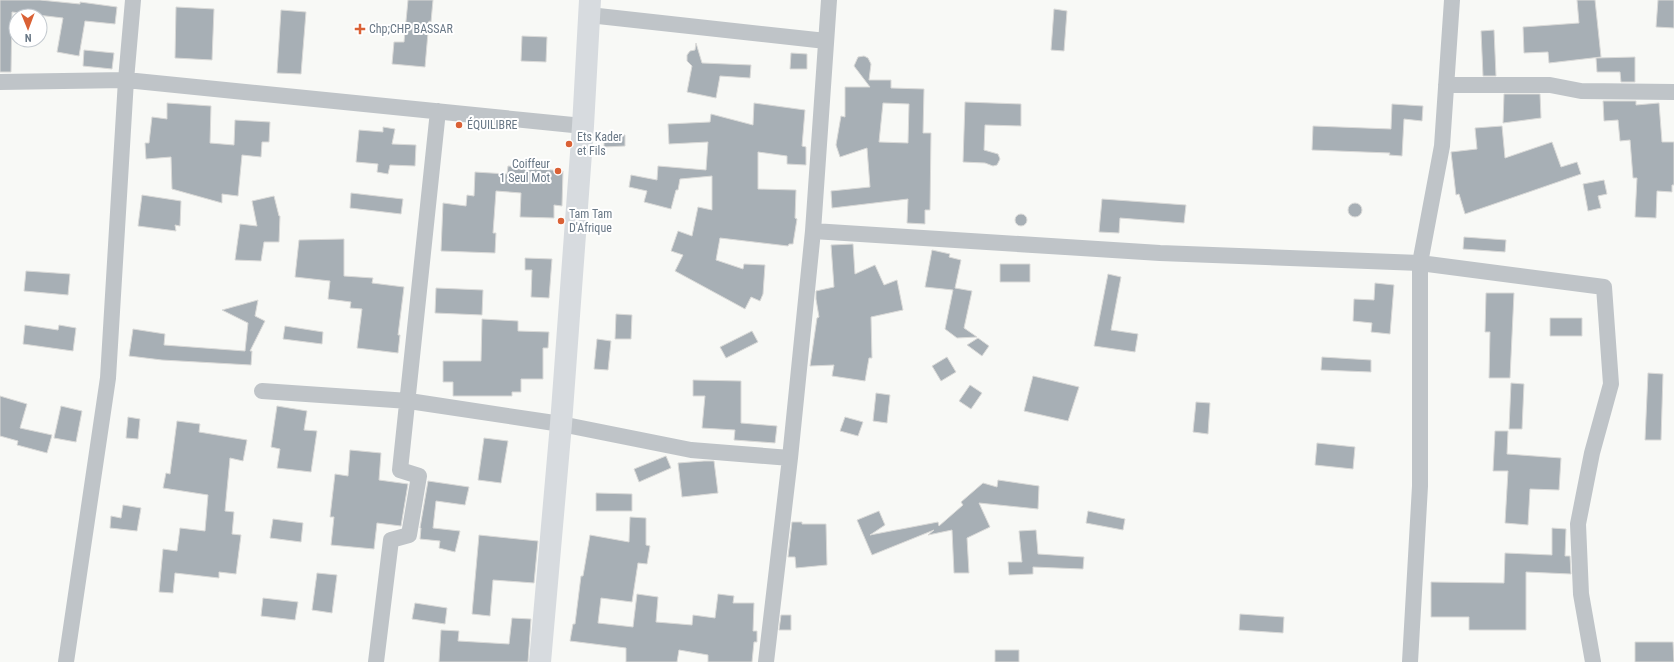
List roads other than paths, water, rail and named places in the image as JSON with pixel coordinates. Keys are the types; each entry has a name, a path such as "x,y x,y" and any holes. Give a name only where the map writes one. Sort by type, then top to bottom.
{"main road":[{"path":"540,662 561,424 583,126 589,8"}],"street":[{"path":"66,662 108,378 126,80 133,0"},
{"path":"766,662 790,458 813,231 829,0"},
{"path":"1410,662 1420,486 1420,263 1442,146 1452,0"},
{"path":"589,8 826,41"},
{"path":"0,82 126,80 583,126"},
{"path":"1446,85 1550,84 1581,92 1674,92"},
{"path":"376,662 391,540 409,535 419,476 400,470 409,401 438,111"},
{"path":"813,231 1160,253 1420,263 1604,287 1611,384 1592,453 1578,524 1581,594 1593,662"},
{"path":"262,391 409,401 561,424 691,450 790,458"}],"place":[{"name":"Chp;CHP BASSAR","path":"360,29"},
{"name":"ÉQUILIBRE","path":"459,125"},
{"name":"Ets Kader et Fils","path":"569,144"},
{"name":"Coiffeur 1 Seul Mot","path":"558,171"},
{"name":"Tam Tam D'Afrique","path":"561,221"}]}
